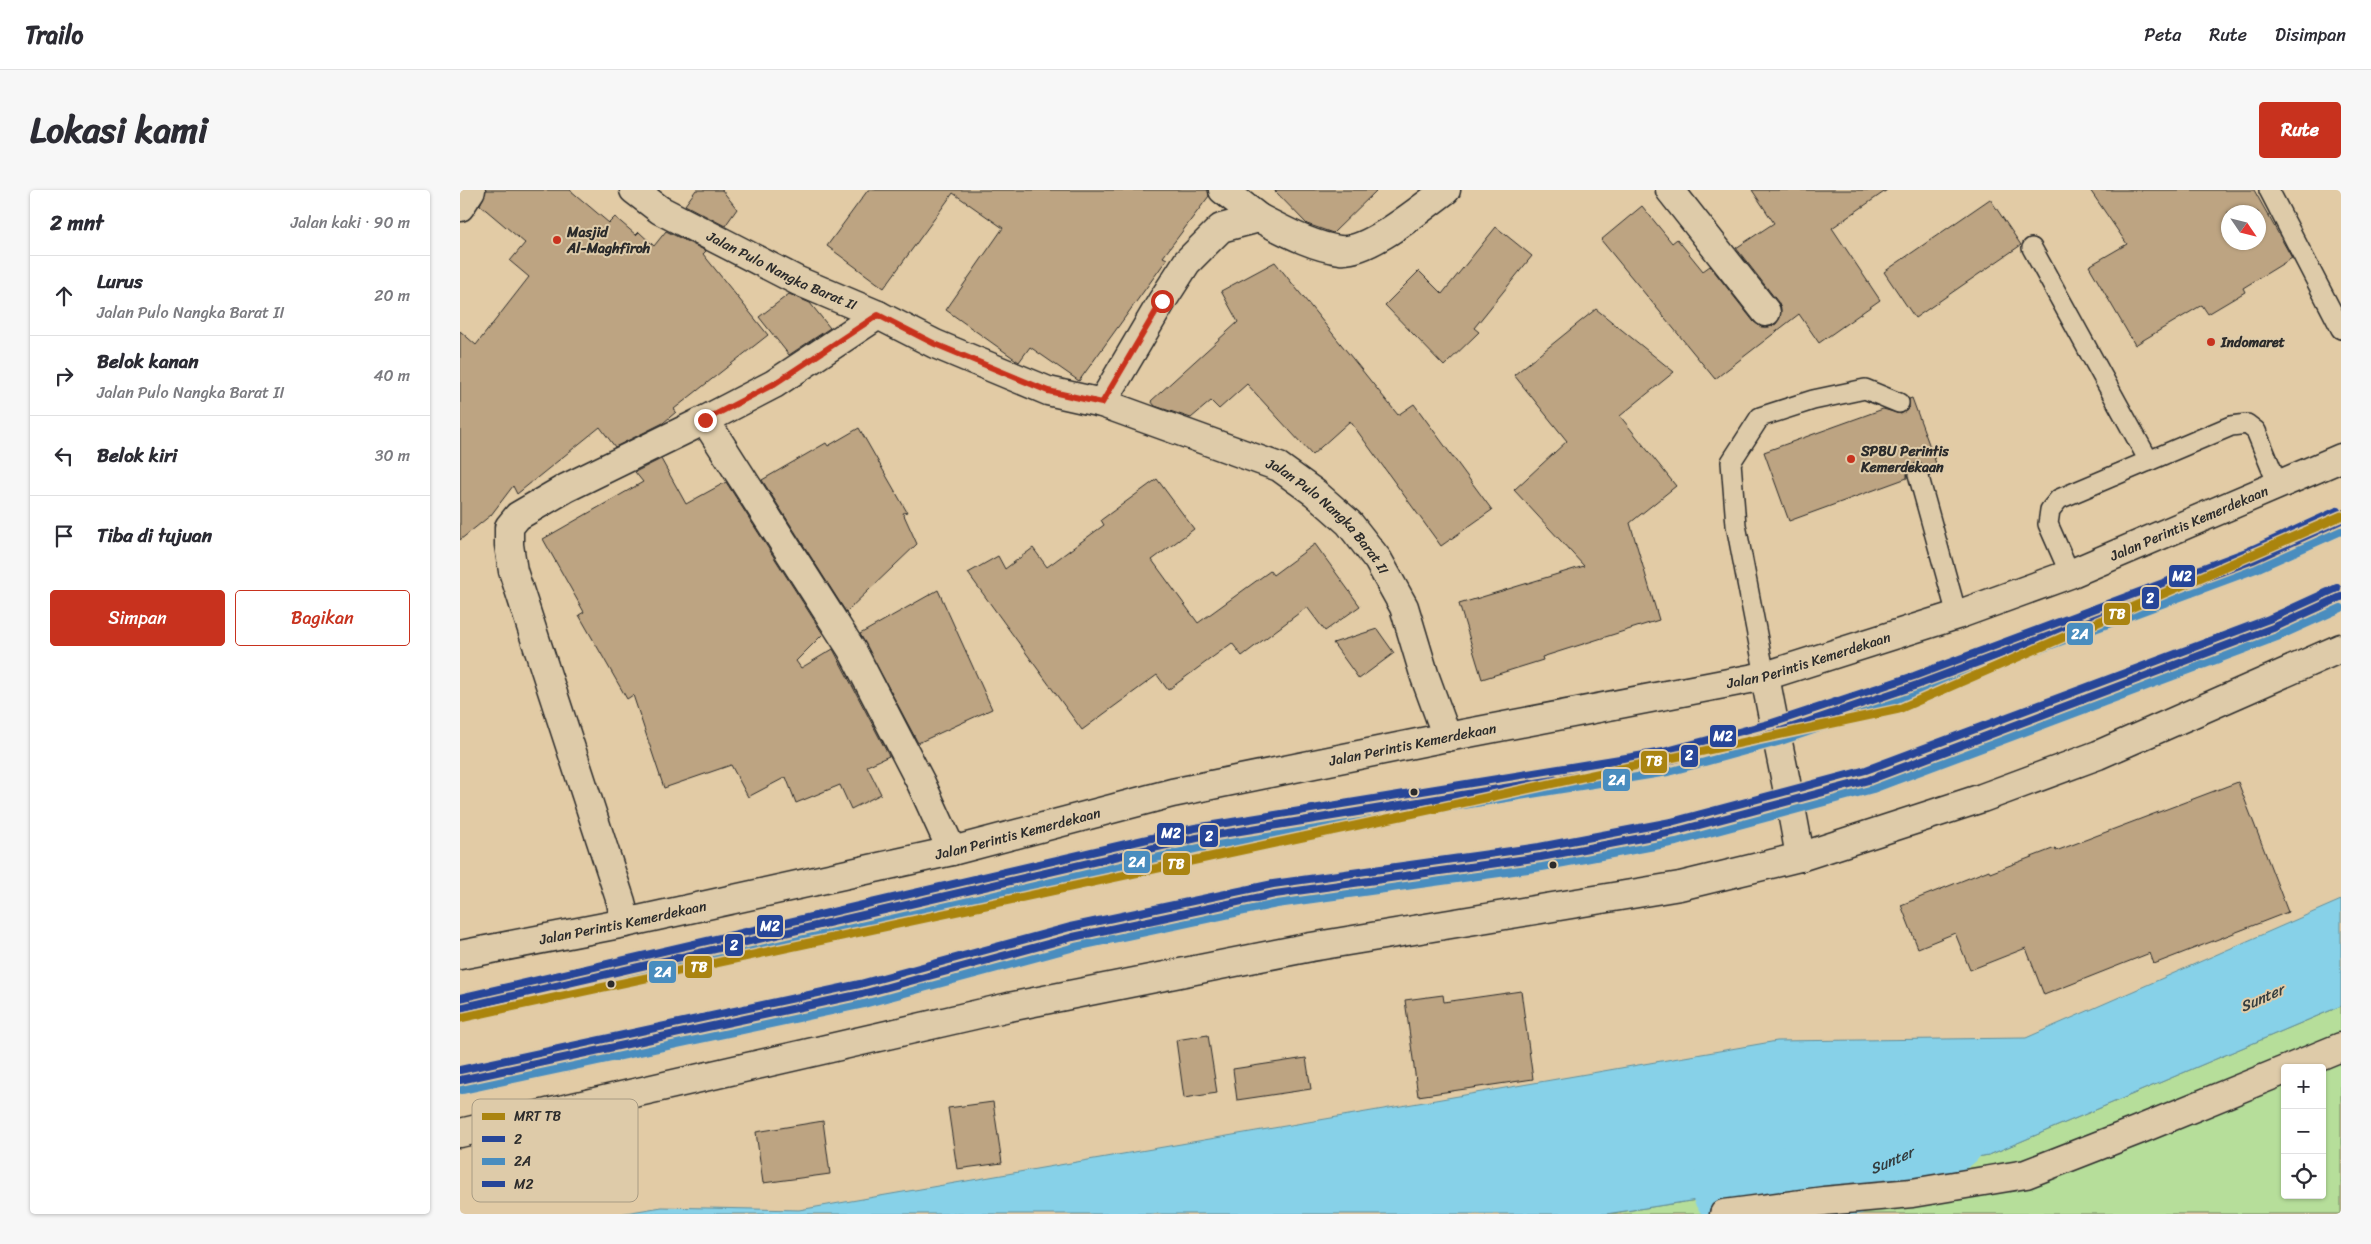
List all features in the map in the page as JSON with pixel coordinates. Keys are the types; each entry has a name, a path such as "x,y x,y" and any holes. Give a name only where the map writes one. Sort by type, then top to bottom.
{"main road":[{"path":"460,207 471,190"},
{"name":"Jalan Pulo Nangka Barat II","path":"634,190 660,210 798,281 878,315 935,344 1048,391 1102,403 1279,467 1315,493 1349,523 1378,560 1404,607 1425,677 1448,736"},
{"path":"1223,190 1259,218 1305,241 1342,250 1373,242 1446,190"},
{"path":"1670,190 1766,312"},
{"path":"1102,403 1187,262 1221,228 1259,218"},
{"path":"625,923 621,902 513,570 509,545 509,527 518,516 566,488 774,384 878,315"},
{"path":"705,420 852,650 921,783 952,851"},
{"name":"Jalan Perintis Kemerdekaan","path":"460,955 625,923 952,851 1172,793 1448,736 1765,676 1957,615 2070,574 2341,458"},
{"path":"608,1099 1009,1007 1311,947 1680,886 1800,857 1982,798 2098,755 2341,648"},
{"path":"1765,676 1775,733 1791,801 1800,857"},
{"path":"2300,1064 2341,1047"},
{"path":"1724,1214 1824,1201 1912,1193 2026,1174 2281,1072"}],"lane":[{"path":"2269,190 2341,329"},
{"path":"2032,248 2148,461"},
{"path":"1765,676 1736,525 1731,462 1760,417 1812,400 1864,390 1899,403"},
{"path":"2070,574 2048,524 2050,510 2059,499 2231,426 2247,424 2256,431 2278,485"},
{"path":"1918,474 1957,615"},
{"path":"460,1008 1197,838 1665,762 1775,733 1917,685 2253,560 2341,520"},
{"path":"460,1080 862,994 1072,937 1275,894 1541,857 1674,832 1869,780 2273,628 2341,597"}],"green space":[{"path":"2341,1006 2341,1214 1606,1214 1989,1155"}],"water":[{"path":"2341,900 2341,1006 1989,1155 1606,1214 619,1214 662,1207 799,1210 1777,1041 2026,1038"}],"building":[{"path":"486,190 570,190 609,223 615,217 636,235 639,232 654,246 666,231 706,251 703,254 768,335 674,409 676,412 663,423 615,447 600,427 517,494 513,486 491,515 460,540 460,331 476,345 529,277 510,261 525,243 480,205"},
{"path":"696,190 722,190 737,209 725,226 685,205"},
{"path":"868,190 1208,190 1209,196 1163,257 1167,259 1079,381 1030,347 1019,362 946,310 1003,228 953,193 884,288 827,246"},
{"path":"1274,190 1377,190 1333,233 1307,224"},
{"path":"1752,190 1887,190 1832,228 1880,300 1819,343 1799,314 1715,379 1601,240 1642,206 1672,243 1677,239 1703,271 1710,266 1754,322 1761,327 1769,327 1776,324 1780,318 1781,309 1778,302 1736,248 1774,223"},
{"path":"2090,190 2254,190 2262,205 2221,205 2221,250 2266,250 2266,211 2292,258 2243,288 2245,292 2208,314 2202,305 2135,345 2089,266 2127,244"},
{"path":"1990,199 2021,245 1915,318 1884,272"},
{"path":"1496,227 1532,256 1474,328 1479,332 1444,366 1385,305 1419,271 1442,294"},
{"path":"1275,262 1398,415 1414,404 1492,510 1441,546 1350,421 1312,455 1247,384 1219,409 1211,401 1191,418 1155,406 1151,401 1238,322 1221,291"},
{"path":"789,294 810,303 830,328 789,355 759,317"},
{"path":"1596,309 1674,372 1620,416 1676,486 1630,523 1659,620 1542,657 1543,660 1482,679 1459,604 1584,566 1514,490 1567,441 1514,375"},
{"name":"SPBU Perintis Kemerdekaan","path":"1912,398 1937,466 1928,469 1921,463 1915,463 1907,471 1907,478 1789,521 1764,452 1883,409 1901,414 1909,408 1909,399"},
{"path":"859,428 907,512 903,513 917,544 846,612 762,480 826,443 828,446"},
{"path":"661,459 686,504 726,482 823,634 796,661 801,668 833,649 889,756 867,766 881,794 851,809 840,785 796,803 786,777 748,797 731,765 664,788 633,695 627,699 579,615 584,612 543,539 643,482 635,472"},
{"path":"1157,479 1194,529 1152,560 1198,623 1270,571 1273,575 1315,544 1360,606 1325,631 1307,607 1242,656 1232,643 1168,690 1157,675 1082,730 968,573 998,556 1005,569 1033,548 1047,567 1104,525 1101,520"},
{"path":"938,590 992,709 918,743 860,634"},
{"path":"1377,629 1394,653 1359,679 1333,643"},
{"path":"2238,782 2288,912 2154,964 2150,953 2044,995 2026,948 1970,970 1955,933 1918,948 1901,905 1989,870 1990,873 2055,848 2056,851"},
{"path":"1521,991 1533,1079 1418,1096 1405,1000 1443,995 1444,1002"},
{"path":"1208,1035 1217,1093 1184,1098 1176,1040"},
{"path":"1306,1058 1311,1089 1237,1100 1233,1069"},
{"path":"993,1102 1002,1163 957,1169 948,1108"},
{"path":"823,1121 830,1174 763,1183 756,1132"}],"waterway":[{"name":"Sunter","path":"1728,1188 1852,1178 1950,1135"}],"metro line":[{"name":"TB","path":"460,1018 1899,709 2341,516"}],"transit line":[{"name":"M2","path":"460,998 1195,828 1663,752 1772,723 1914,676 2249,551 2337,511"},
{"name":"2","path":"460,1008 1197,838 1665,762 1775,733 1917,685 2253,560 2341,520"},
{"name":"2A","path":"462,1018 1199,848 1668,772 1778,742 1920,694 2256,569 2341,531"},
{"name":"M2","path":"460,1070 860,984 1070,927 1273,884 1539,847 1671,822 1866,770 2269,619 2337,588"},
{"name":"2","path":"460,1080 862,994 1073,937 1275,894 1541,857 1673,832 1869,780 2273,628 2341,597"},
{"name":"2A","path":"462,1090 864,1004 1075,947 1277,904 1542,867 1676,842 1873,789 2277,637 2341,608"}],"place":[{"name":"Masjid Al-Maghfiroh","path":"557,240"},
{"name":"Indomaret","path":"2211,342"},
{"name":"SPBU Perintis Kemerdekaan","path":"1851,459"}],"route":[{"path":"705,420 774,384 878,315 935,344 1048,391 1102,403 1162,301"}]}
